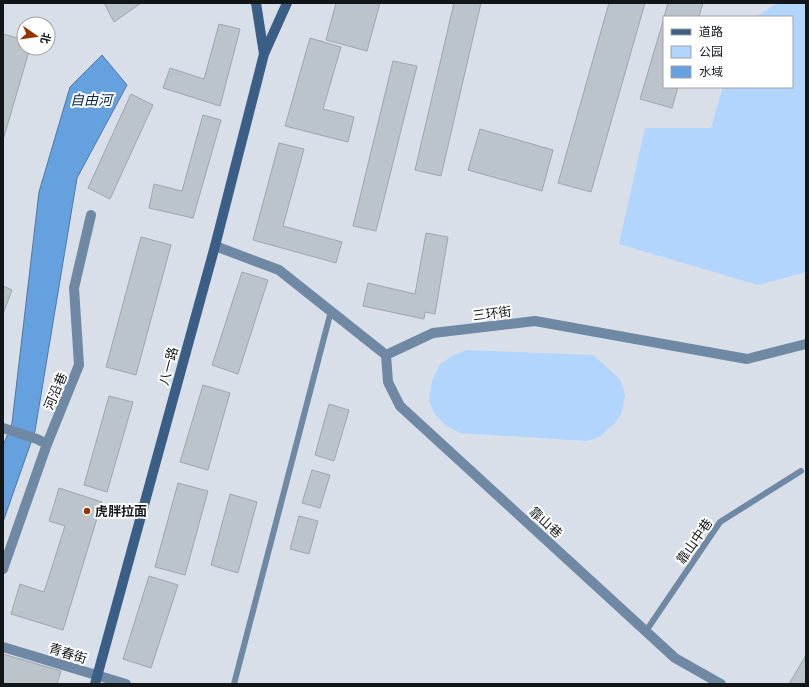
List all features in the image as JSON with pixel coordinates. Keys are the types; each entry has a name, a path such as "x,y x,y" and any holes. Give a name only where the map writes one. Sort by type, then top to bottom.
{"main road":[{"path":"256,3 264,54"},
{"path":"264,54 287,3"},
{"name":"八一路","path":"97,680 215,246 264,54"}],"street":[{"name":"河沿巷","path":"3,569 47,444 80,365 74,288 91,216"},
{"path":"215,246 279,270 386,355"},
{"name":"三环街","path":"386,355 433,333 535,321 748,359 806,344"},
{"name":"靠山巷","path":"386,355 388,382 400,406 675,658 721,684"},
{"path":"4,428 47,444"},
{"name":"青春街","path":"3,646 97,680 126,684"}],"lane":[{"path":"234,684 331,311"},
{"name":"靠山中巷","path":"646,631 720,522 802,471"}],"green space":[{"path":"777,3 806,3 806,272 758,285 619,244 645,128 711,128 723,88 793,88 793,16 758,16"},
{"path":"467,350 593,355 620,379 625,395 621,414 614,424 599,437 587,441 460,433 445,425 434,413 429,400 432,381 440,364 454,355"}],"water":[{"name":"自由河","path":"102,55 127,85 77,178 35,431 3,522 3,446 12,423 39,192 70,87"}],"building":[{"path":"104,3 141,3 114,22"},
{"path":"336,3 380,3 367,51 326,40"},
{"path":"454,3 481,3 441,176 415,170"},
{"path":"609,3 645,3 591,192 558,183"},
{"path":"668,3 703,3 699,16 664,16"},
{"path":"663,21 663,88 678,88 672,108 640,99"},
{"path":"219,24 240,29 220,106 163,88 170,68 204,79"},
{"path":"3,34 16,38 16,56 28,56 3,140"},
{"path":"310,38 341,47 323,109 354,117 348,142 285,126"},
{"path":"393,61 417,66 376,231 353,226"},
{"path":"131,94 153,105 110,199 88,188"},
{"path":"203,115 221,120 193,218 149,208 154,184 182,191"},
{"path":"480,129 553,150 542,191 468,170"},
{"path":"279,143 304,149 283,226 342,242 336,263 253,240"},
{"path":"426,233 448,237 435,314 425,312 424,319 363,306 368,283 415,294"},
{"path":"141,237 171,245 136,375 106,367"},
{"path":"242,272 268,280 238,374 212,365"},
{"path":"3,286 12,290 3,314"},
{"path":"203,385 230,393 208,470 180,462"},
{"path":"109,396 133,402 107,492 84,485"},
{"path":"329,404 349,410 334,461 315,455"},
{"path":"312,470 330,475 320,508 302,503"},
{"path":"178,483 208,491 185,575 155,567"},
{"path":"59,488 102,502 63,630 11,614 20,584 44,592 65,526 49,521"},
{"path":"230,494 257,502 238,573 211,565"},
{"path":"299,516 318,521 309,554 290,549"},
{"path":"149,576 178,585 151,668 123,659"},
{"path":"3,654 61,671 57,684 3,684"},
{"path":"806,655 806,684 789,684"}],"place":[{"name":"虎胖拉面","path":"87,511"}]}
